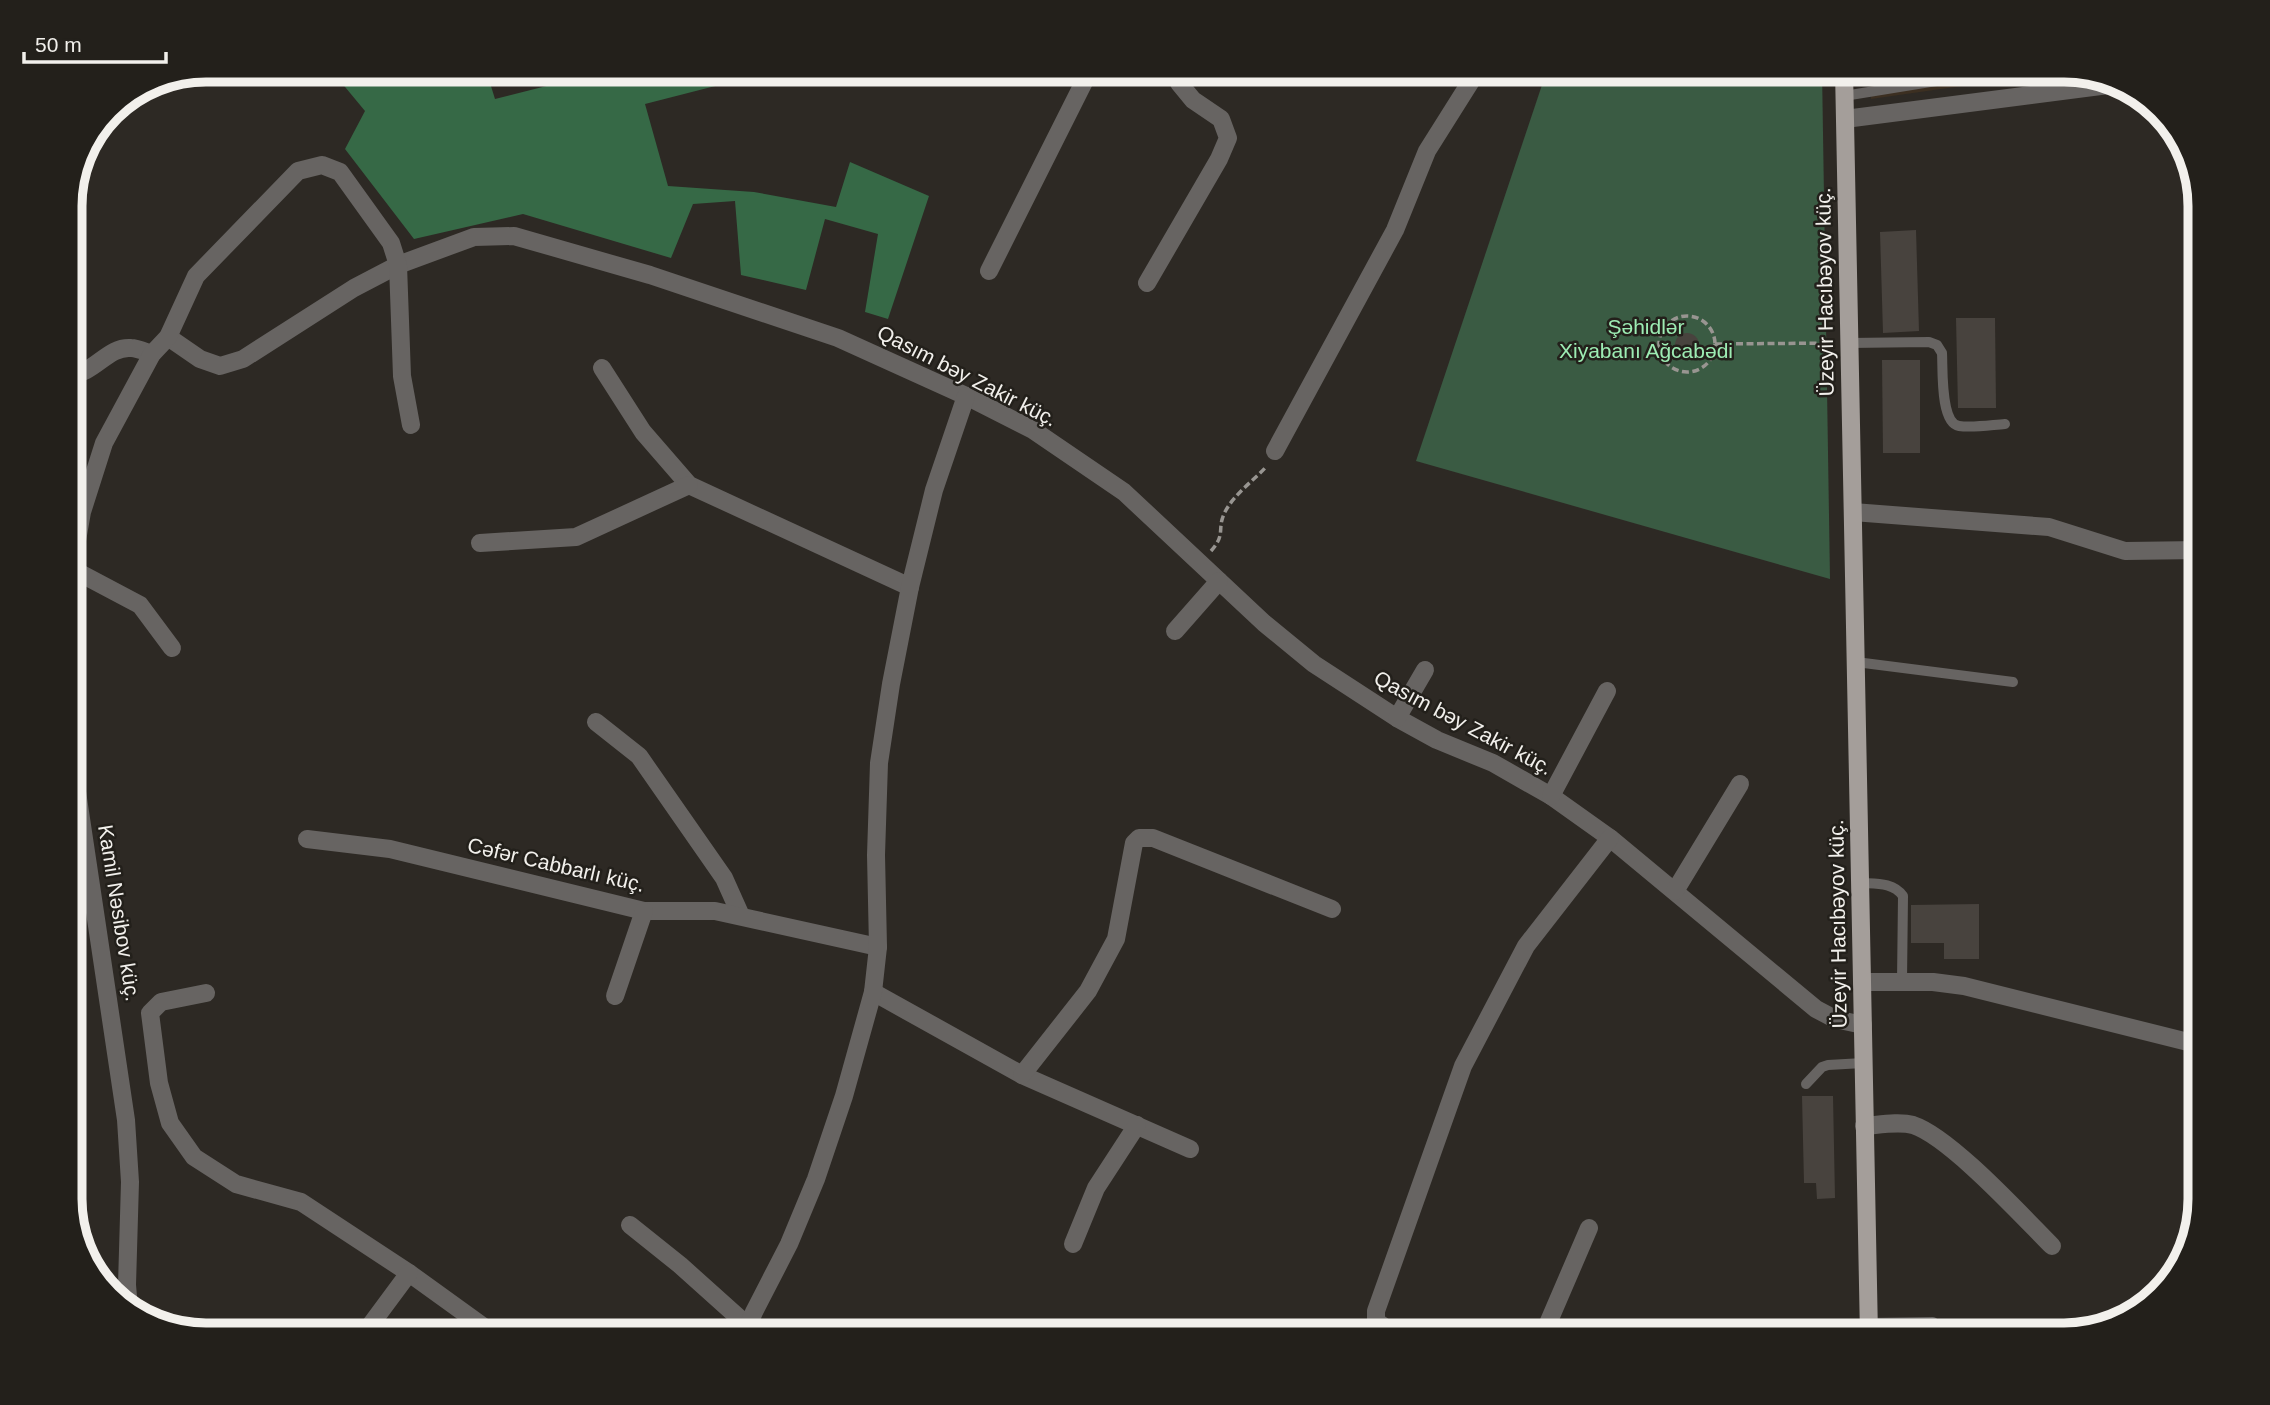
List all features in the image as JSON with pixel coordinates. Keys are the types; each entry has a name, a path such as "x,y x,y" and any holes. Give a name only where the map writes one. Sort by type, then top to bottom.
{"main road":[{"name":"Üzeyir Hacıbəyov küç.","path":"1843,82 1869,1323"}],"street":[{"path":"989,271 1084,82"},
{"path":"1147,283 1219,159 1228,138 1221,119 1193,100 1179,82"},
{"path":"1275,452 1395,230 1427,151 1470,82"},
{"path":"1844,119 2097,86"},
{"name":"Kamil Nəsibov küç.","path":"83,509 104,443 152,354 168,337 197,276 298,171 322,165 340,172 391,243 398,265"},
{"name":"Qasım bəy Zakir küç.","path":"168,337 200,359 220,366 243,359 354,288 398,265 474,237 514,236 650,275 838,338 967,396 1033,430 1125,492 1264,623 1314,664 1397,718 1437,740 1493,763 1551,796 1610,838 1816,1009 1835,1019 1863,1025"},
{"path":"398,265 402,376 411,425"},
{"path":"83,373 118,349 131,347 152,354"},
{"path":"603,368 643,432 689,485 910,587"},
{"path":"750,1323 789,1244 816,1179 844,1096 873,992 878,947 876,855 879,763 910,587 934,491 967,396"},
{"path":"481,543 576,537 689,485"},
{"path":"1853,512 2049,527 2125,551 2187,550"},
{"path":"83,575 140,606 172,648"},
{"path":"1175,631 1219,581"},
{"path":"1397,718 1425,670"},
{"path":"1551,796 1607,691"},
{"path":"596,722 639,756 724,878 741,916"},
{"path":"1675,891 1740,785"},
{"name":"Kamil Nəsibov küç.","path":"83,826 126,1120 131,1182 128,1294"},
{"path":"1021,1075 1088,990 1116,939 1134,843 1139,838 1153,838 1332,909"},
{"path":"1379,1323 1376,1321 1376,1311 1464,1066 1526,946 1610,838"},
{"name":"Cəfər Cabbarlı küç.","path":"307,839 390,849 644,911 715,911 878,947"},
{"path":"615,996 644,911"},
{"path":"1862,982 1902,981 1964,986 2188,1042"},
{"path":"873,992 1021,1075 1190,1149"},
{"path":"206,993 161,1002 150,1013 159,1083 170,1123 194,1157 236,1184 301,1202 409,1273 478,1323"},
{"path":"1073,1244 1096,1188 1137,1125"},
{"path":"1864,1126 1912,1125 1934,1137 1963,1160 2052,1246"},
{"path":"631,1225 680,1265 738,1323"},
{"path":"1548,1323 1588,1228"},
{"path":"372,1323 409,1273"}],"lane":[{"path":"1844,96 1930,82"},
{"path":"1849,343 1929,342 1937,345 1942,352 1946,413 1951,422 1959,426 2005,424"},
{"path":"1856,662 2013,682"},
{"path":"1860,883 1891,885 1903,896 1902,981"},
{"path":"1806,1084 1822,1067 1863,1063"}],"path":[{"path":"1690,316 1698,318 1711,329 1715,344 1710,360 1697,370 1689,371 1681,371 1667,362 1660,347 1663,331 1668,324 1674,319 1690,316"},
{"path":"1715,344 1849,343"},
{"path":"1200,563 1219,542 1223,516 1266,467 1275,452"}],"shaded area":[{"path":"1870,82 1990,82 1871,99"}],"green space":[{"path":"341,82 490,82 495,99 562,82 731,82 645,104 668,186 754,192 836,207 850,162 929,196 888,319 865,312 878,234 825,219 806,290 741,275 735,201 693,204 671,258 523,214 414,239 345,149 365,111"},
{"name":"Şəhidlər Xiyabanı Ağcabədi","path":"1543,82 1822,82 1830,579 1416,461"}],"building":[{"path":"1916,230 1919,331 1883,333 1880,232"},
{"path":"1956,318 1995,318 1996,408 1958,408"},
{"path":"1687,333 1698,340 1699,345 1692,356 1687,357 1676,350 1675,345 1682,334"},
{"path":"1882,360 1920,360 1920,453 1883,453"},
{"path":"1979,904 1979,959 1944,959 1944,943 1911,943 1911,905"},
{"path":"1802,1096 1833,1096 1835,1198 1817,1199 1816,1183 1804,1183"}]}
